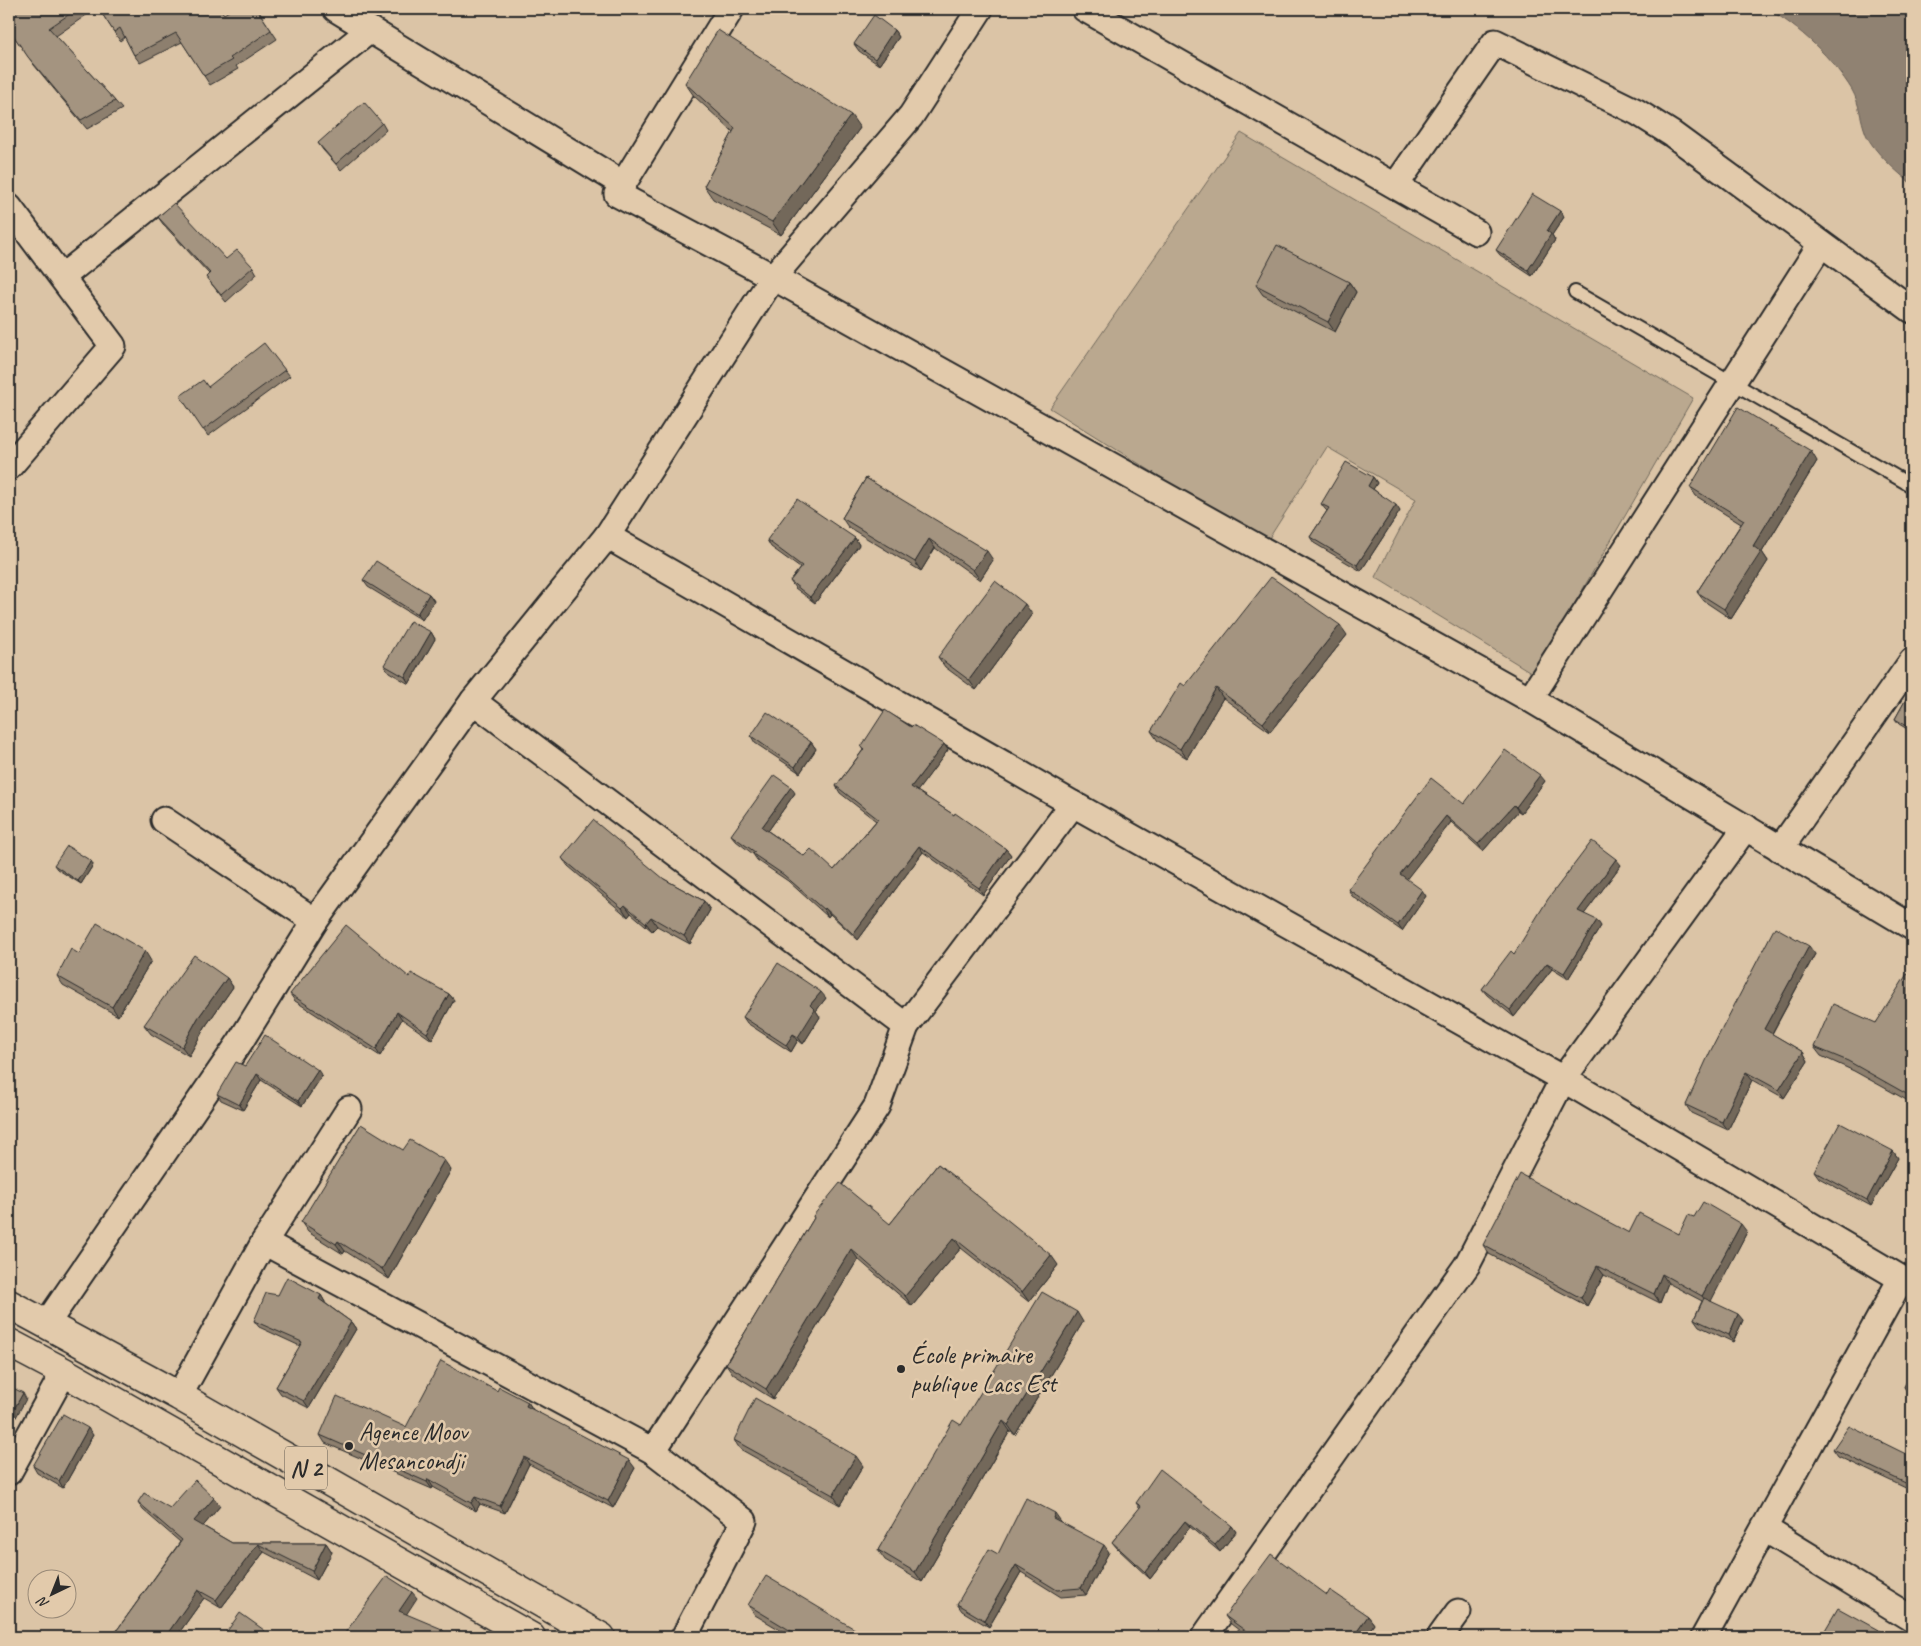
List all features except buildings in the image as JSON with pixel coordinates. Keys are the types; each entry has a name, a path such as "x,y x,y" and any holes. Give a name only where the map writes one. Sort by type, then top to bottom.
{"highway":[{"name":"N 2","path":"9,1304 179,1396 601,1637"},
{"name":"N 2","path":"9,1343 64,1372 531,1637"}],"street":[{"path":"336,9 623,184"},
{"path":"731,9 617,194 773,277 1530,700 1912,927"},
{"path":"47,1323 240,1042 315,921 472,701 607,536 773,277 911,116 980,9"},
{"path":"1085,9 1476,232"},
{"path":"62,277 370,30"},
{"path":"1396,185 1495,42 1637,112 1672,134 1912,310"},
{"path":"9,207 114,346 9,467"},
{"path":"1530,700 1822,244"},
{"path":"607,536 1073,804 1563,1080 1906,1282 1704,1637"},
{"path":"1780,849 1912,661"},
{"path":"472,701 906,1026"},
{"path":"653,1451 877,1106 906,1026 1073,804"},
{"path":"164,820 315,921"},
{"path":"1204,1637 1281,1525 1467,1265 1563,1080 1746,827"},
{"path":"179,1396 264,1242 349,1109"},
{"path":"264,1242 653,1451 744,1521 684,1637"},
{"path":"9,1472 64,1372"},
{"path":"1765,1530 1912,1619"},
{"path":"1440,1637 1458,1612"}],"lane":[{"path":"1575,292 1912,486"}],"shaded area":[{"path":"1767,9 1912,9 1912,184 1886,161 1869,141 1855,95 1835,67 1803,34"},
{"path":"1241,133 1693,398 1534,674 1375,577 1416,499 1327,447 1266,543 1050,408"}],"place":[{"name":"École primaire publique Lacs Est","path":"901,1369"},
{"name":"Agence Moov Mesancondji","path":"349,1446"}]}
